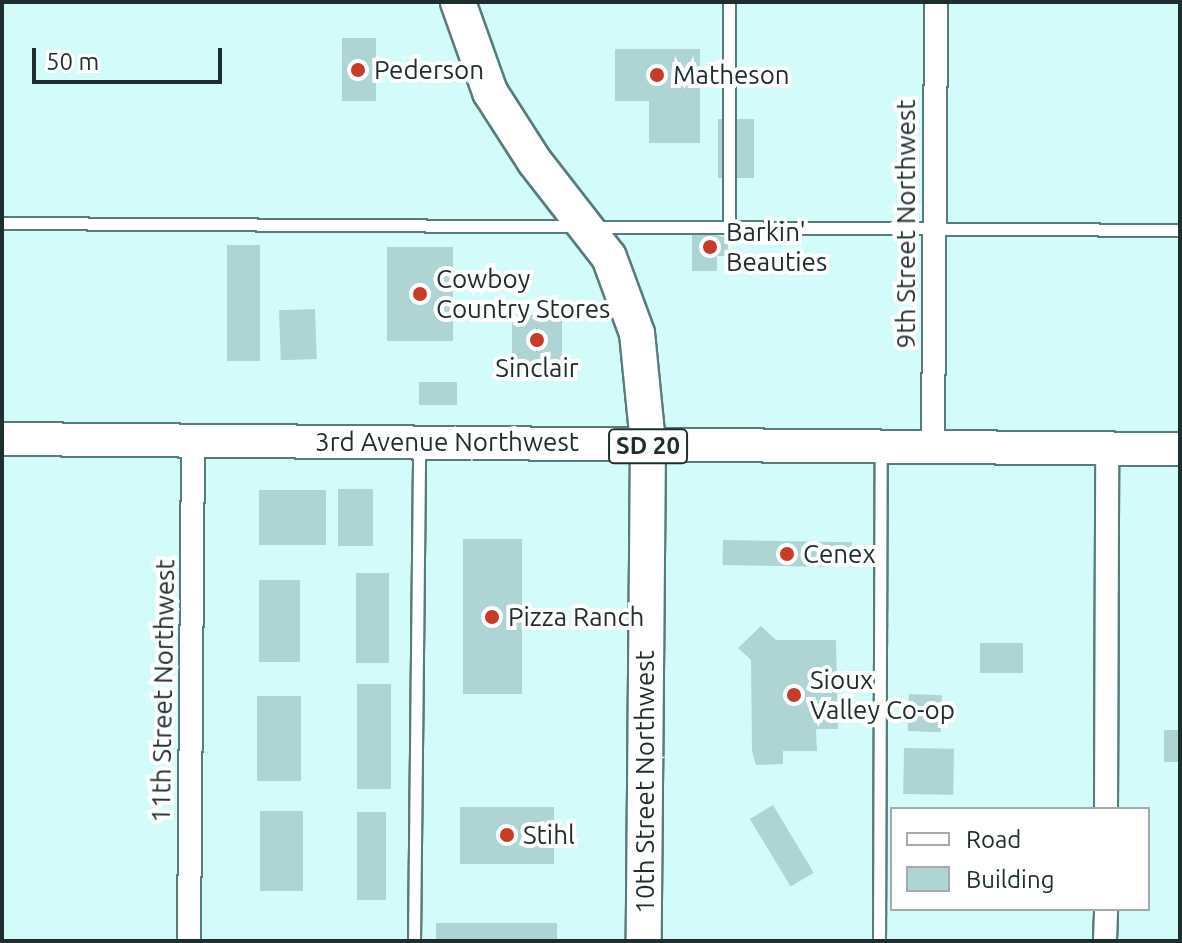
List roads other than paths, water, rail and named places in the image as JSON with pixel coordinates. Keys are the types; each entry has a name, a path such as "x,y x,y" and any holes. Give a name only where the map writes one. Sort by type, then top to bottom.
{"main road":[{"name":"10th Street Northwest","path":"458,2 474,56 509,126 587,225 619,275 637,333 648,443 644,941"}],"street":[{"name":"9th Street Northwest","path":"933,447 936,2"},
{"name":"3rd Avenue Northwest","path":"2,439 1180,449"},
{"name":"11th Street Northwest","path":"189,941 193,441"},
{"path":"1106,807 1107,448"},
{"path":"1105,941 1106,911"}],"lane":[{"path":"729,2 729,227"},
{"path":"2,223 1180,230"},
{"path":"414,941 419,442"},
{"path":"879,941 881,446"}],"place":[{"name":"Pederson","path":"358,70"},
{"name":"Matheson","path":"657,75"},
{"name":"Barkin' Beauties","path":"710,247"},
{"name":"Cowboy Country Stores","path":"420,294"},
{"name":"Sinclair","path":"537,340"},
{"name":"Cenex","path":"787,554"},
{"name":"Pizza Ranch","path":"492,617"},
{"name":"Sioux Valley Co-op","path":"794,695"},
{"name":"Stihl","path":"507,835"}]}
